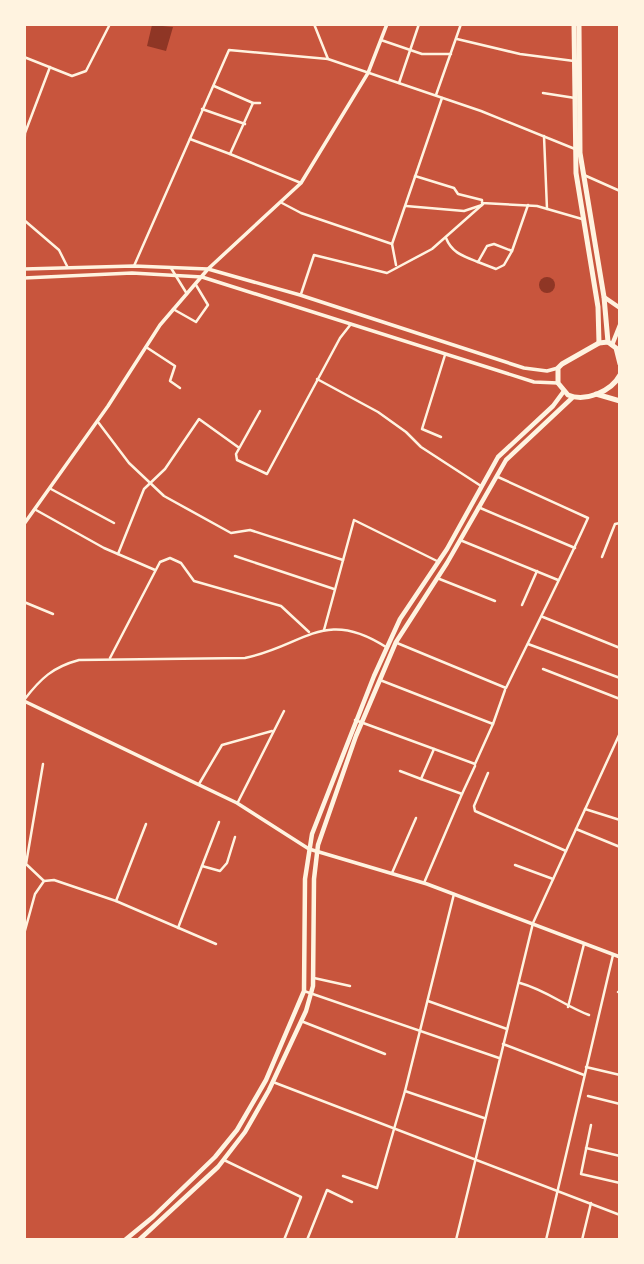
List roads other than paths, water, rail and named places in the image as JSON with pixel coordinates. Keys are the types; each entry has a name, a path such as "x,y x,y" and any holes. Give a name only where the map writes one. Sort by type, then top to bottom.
{"highway":[{"path":"574,24 575,98 580,152"},
{"path":"579,24 579,173 582,219 598,307 599,343"},
{"path":"579,173 604,297 610,344 619,361"},
{"path":"610,344 599,343 558,368 558,383 572,398 608,389 620,375"},
{"path":"596,394 620,401"}],"main road":[{"path":"604,297 620,308"},
{"path":"610,344 619,333 620,325"},
{"path":"125,1240 198,1175 237,1130 266,1080 304,991 309,849 355,720 386,647 400,619 439,562 481,486 506,448 554,406 564,391"},
{"path":"139,1240 193,1193 224,1160 245,1132 273,1082 301,1021 314,978 316,851 362,723 396,642 460,540 495,475 512,452 572,398"}],"street":[{"path":"24,57 72,76 83,74 110,24"},
{"path":"314,24 328,59"},
{"path":"24,524 51,489 173,309 197,285 208,269 301,183 368,73 387,24"},
{"path":"399,83 419,24"},
{"path":"436,95 461,24"},
{"path":"457,39 520,54 574,61"},
{"path":"381,40 422,54 451,54"},
{"path":"134,265 229,50 328,59 436,95 580,152"},
{"path":"24,151 25,133 50,67"},
{"path":"213,86 253,103 260,103"},
{"path":"543,93 575,98"},
{"path":"397,266 392,244 442,98"},
{"path":"230,154 253,103"},
{"path":"202,109 245,124"},
{"path":"544,136 547,209"},
{"path":"190,139 301,183"},
{"path":"579,173 620,191"},
{"path":"415,176 454,188 458,194 482,200 483,204"},
{"path":"282,203 300,213 392,244"},
{"path":"300,295 314,255 387,273 446,238 483,204"},
{"path":"405,206 464,211 483,204 528,205 582,219"},
{"path":"446,238 450,248 496,269 503,265 512,251 528,205"},
{"path":"24,220 59,250 67,266"},
{"path":"478,261 487,246 494,244 512,251"},
{"path":"24,269 134,265 208,269 300,295 524,368 547,371 558,368"},
{"path":"170,266 187,295"},
{"path":"24,278 173,273 202,277 534,382 558,383"},
{"path":"173,309 196,322 208,306 197,285"},
{"path":"260,411 238,447 237,460 267,474 317,379 351,324"},
{"path":"146,347 175,366 170,381 180,388"},
{"path":"441,437 422,429 445,355"},
{"path":"317,379 378,412 406,432 421,447 481,486"},
{"path":"118,554 144,489 165,469 199,419 238,447"},
{"path":"97,421 149,484 164,496 230,533 250,530 343,560"},
{"path":"396,642 506,688 543,617 588,518 495,475"},
{"path":"51,489 114,523"},
{"path":"478,507 575,548"},
{"path":"36,510 118,554 156,570"},
{"path":"324,630 354,520 439,562"},
{"path":"602,557 615,524 620,523"},
{"path":"460,540 559,580"},
{"path":"235,556 334,589"},
{"path":"110,658 160,562 170,558 181,563 194,581 281,606 309,632"},
{"path":"522,605 537,571"},
{"path":"437,578 495,601"},
{"path":"24,602 53,614"},
{"path":"543,617 620,648"},
{"path":"386,647 366,634 345,629 324,630 309,632 264,654 245,658 110,658 59,665 43,676 24,701 237,803 309,849 424,883 620,957"},
{"path":"528,644 620,678"},
{"path":"543,669 620,699"},
{"path":"380,680 493,724"},
{"path":"424,883 505,690"},
{"path":"237,803 284,711"},
{"path":"355,720 475,764"},
{"path":"199,785 222,745 272,731"},
{"path":"456,1240 533,923 620,733"},
{"path":"421,779 434,749"},
{"path":"43,764 25,865 44,881 54,880 116,901 216,944"},
{"path":"400,771 462,794"},
{"path":"488,773 474,806 475,811 566,851"},
{"path":"585,809 620,820"},
{"path":"392,873 416,818"},
{"path":"178,928 219,822"},
{"path":"116,901 146,824"},
{"path":"576,829 620,847"},
{"path":"202,866 220,871 228,863 235,837"},
{"path":"515,865 553,879"},
{"path":"24,934 35,894 44,881"},
{"path":"343,1176 377,1188 405,1091 454,894"},
{"path":"568,1007 584,944"},
{"path":"546,1240 613,955"},
{"path":"314,978 350,986"},
{"path":"520,983 547,992 568,1007 589,1015"},
{"path":"304,991 499,1058"},
{"path":"428,1001 507,1029"},
{"path":"301,1021 385,1054"},
{"path":"503,1044 584,1075"},
{"path":"586,1067 620,1075"},
{"path":"273,1082 620,1215"},
{"path":"405,1091 485,1118"},
{"path":"588,1096 620,1104"},
{"path":"592,1125 581,1174 620,1183"},
{"path":"586,1148 620,1156"},
{"path":"224,1160 301,1197 284,1240"},
{"path":"307,1240 327,1190 352,1202"},
{"path":"582,1240 591,1203"}]}
